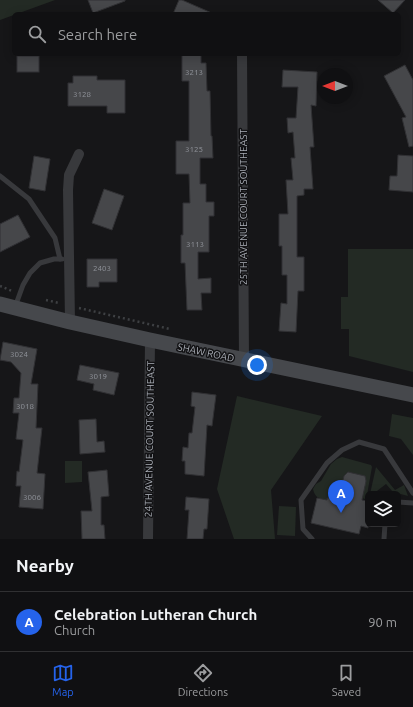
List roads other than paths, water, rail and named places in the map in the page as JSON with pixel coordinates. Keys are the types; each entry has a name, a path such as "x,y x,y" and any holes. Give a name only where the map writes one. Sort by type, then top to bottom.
{"main road":[{"name":"SHAW ROAD","path":"0,304 17,301 70,322 413,395"}],"street":[{"name":"25TH AVENUE COURT SOUTHEAST","path":"242,56 244,360"},
{"path":"70,322 70,305 65,259 69,175 79,154"},
{"name":"24TH AVENUE COURT SOUTHEAST","path":"148,539 150,340"}],"lane":[{"path":"0,176 29,199 55,238 65,259 54,259 40,263 23,284 17,301"},
{"path":"312,539 303,529 301,500 327,463 342,450 359,442 384,449 413,492"},
{"path":"401,502 413,503"},
{"path":"384,539 385,527"}],"place":[{"name":"Celebration Lutheran Church","path":"341,513"}]}
